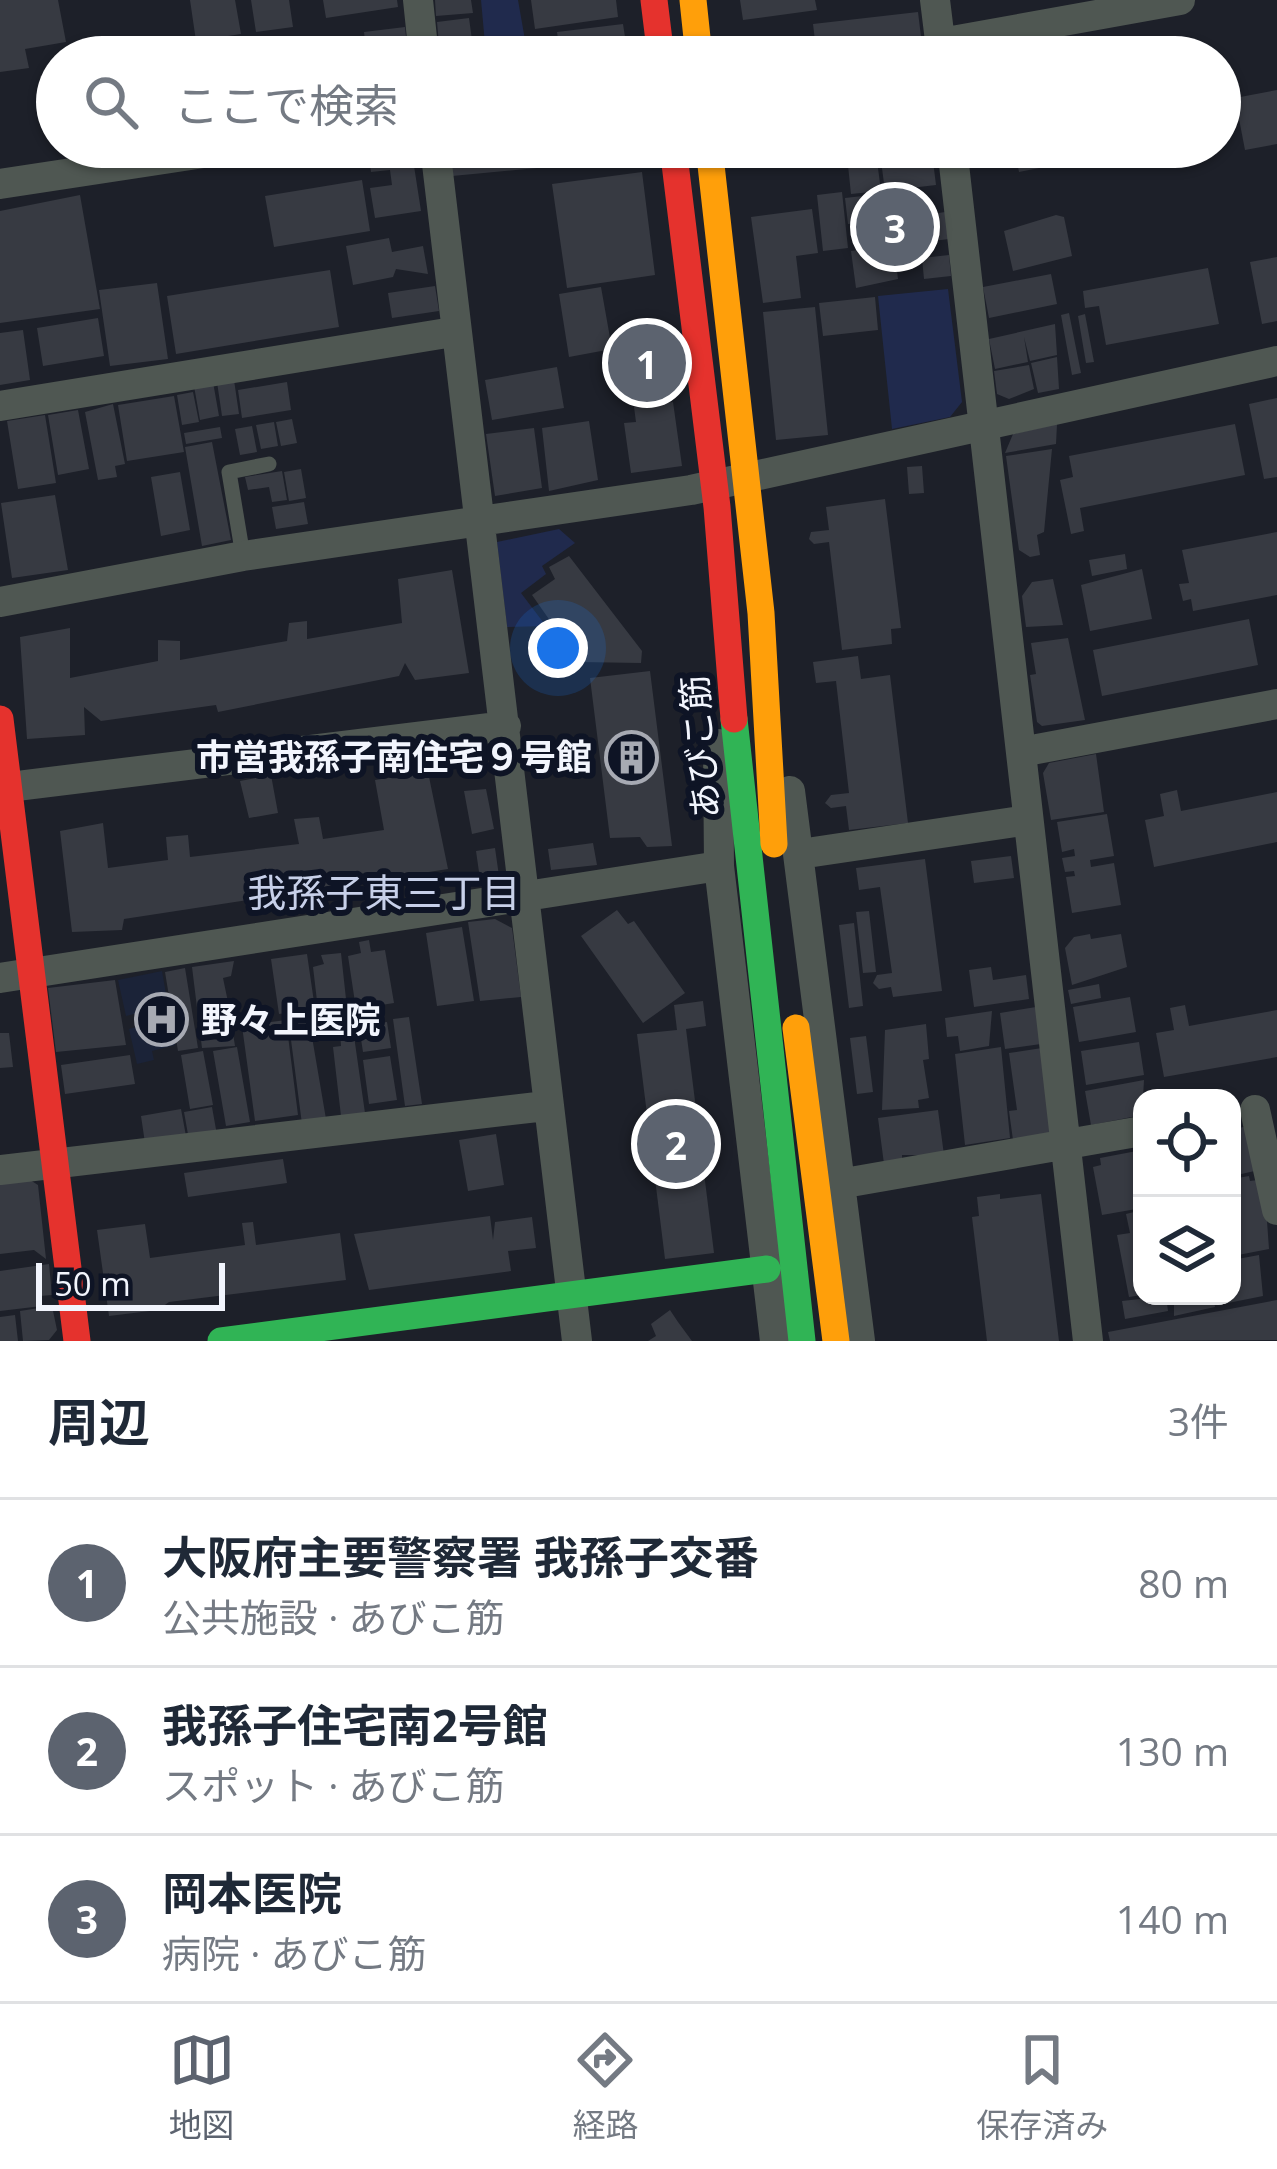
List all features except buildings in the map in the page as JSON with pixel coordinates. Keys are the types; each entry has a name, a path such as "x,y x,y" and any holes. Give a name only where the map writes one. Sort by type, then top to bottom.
{"main road":[{"path":"654,0 659,36"},
{"path":"693,0 697,36"},
{"name":"あびこ筋","path":"676,168 715,485 746,861 802,1341"},
{"name":"あびこ筋","path":"711,168 761,613 775,855 836,1341"},
{"path":"0,719 4,788 34,973 77,1341"},
{"path":"221,1341 767,1269"}],"street":[{"path":"418,0 422,36"},
{"path":"935,0 940,36"},
{"path":"1009,36 1180,0"},
{"path":"0,184 105,168"},
{"path":"436,168 577,1341"},
{"path":"954,168 1088,1341"},
{"path":"0,406 453,332"},
{"path":"0,602 243,556 715,485 982,422 1277,361"},
{"path":"722,590 718,866 775,1341"},
{"path":"761,613 800,854 860,1341"},
{"path":"1021,752 1277,704"},
{"path":"4,788 506,726"},
{"path":"800,854 1028,820"},
{"path":"0,978 718,866"},
{"path":"0,1170 546,1106"},
{"path":"1255,1110 1277,1210"},
{"path":"839,1184 1133,1133"}],"lane":[{"path":"243,556 230,472 269,464"}],"shaded area":[{"path":"481,0 518,0 524,36 484,36"},
{"path":"948,289 962,402 950,417 892,429 878,296"},
{"path":"559,529 575,543 542,566 546,574 521,593 546,626 507,627 497,542"},
{"name":"野々上医院","path":"162,971 175,1045 152,1051 154,1060 137,1064 129,1029 153,1023 150,1010 126,1016 118,980"}],"traffic: fast":[{"path":"734,719 802,1341"},
{"path":"221,1341 767,1269"}],"traffic: slow":[{"path":"693,0 697,36"},
{"path":"711,168 761,613 774,844"},
{"path":"796,1028 836,1341"}],"traffic: jam":[{"path":"654,0 658,36"},
{"path":"676,168 717,507 734,719"},
{"path":"0,719 77,1341"}],"place":[{"name":"岡本医院","path":"895,227"},
{"name":"大阪府主要警察署 我孫子交番","path":"647,363"},
{"name":"市営我孫子南住宅９号館","path":"631,757"},
{"name":"野々上医院","path":"162,1020"},
{"name":"我孫子住宅南2号館","path":"676,1144"}],"district":[{"name":"我孫子東三丁目","path":"384,893"}]}
